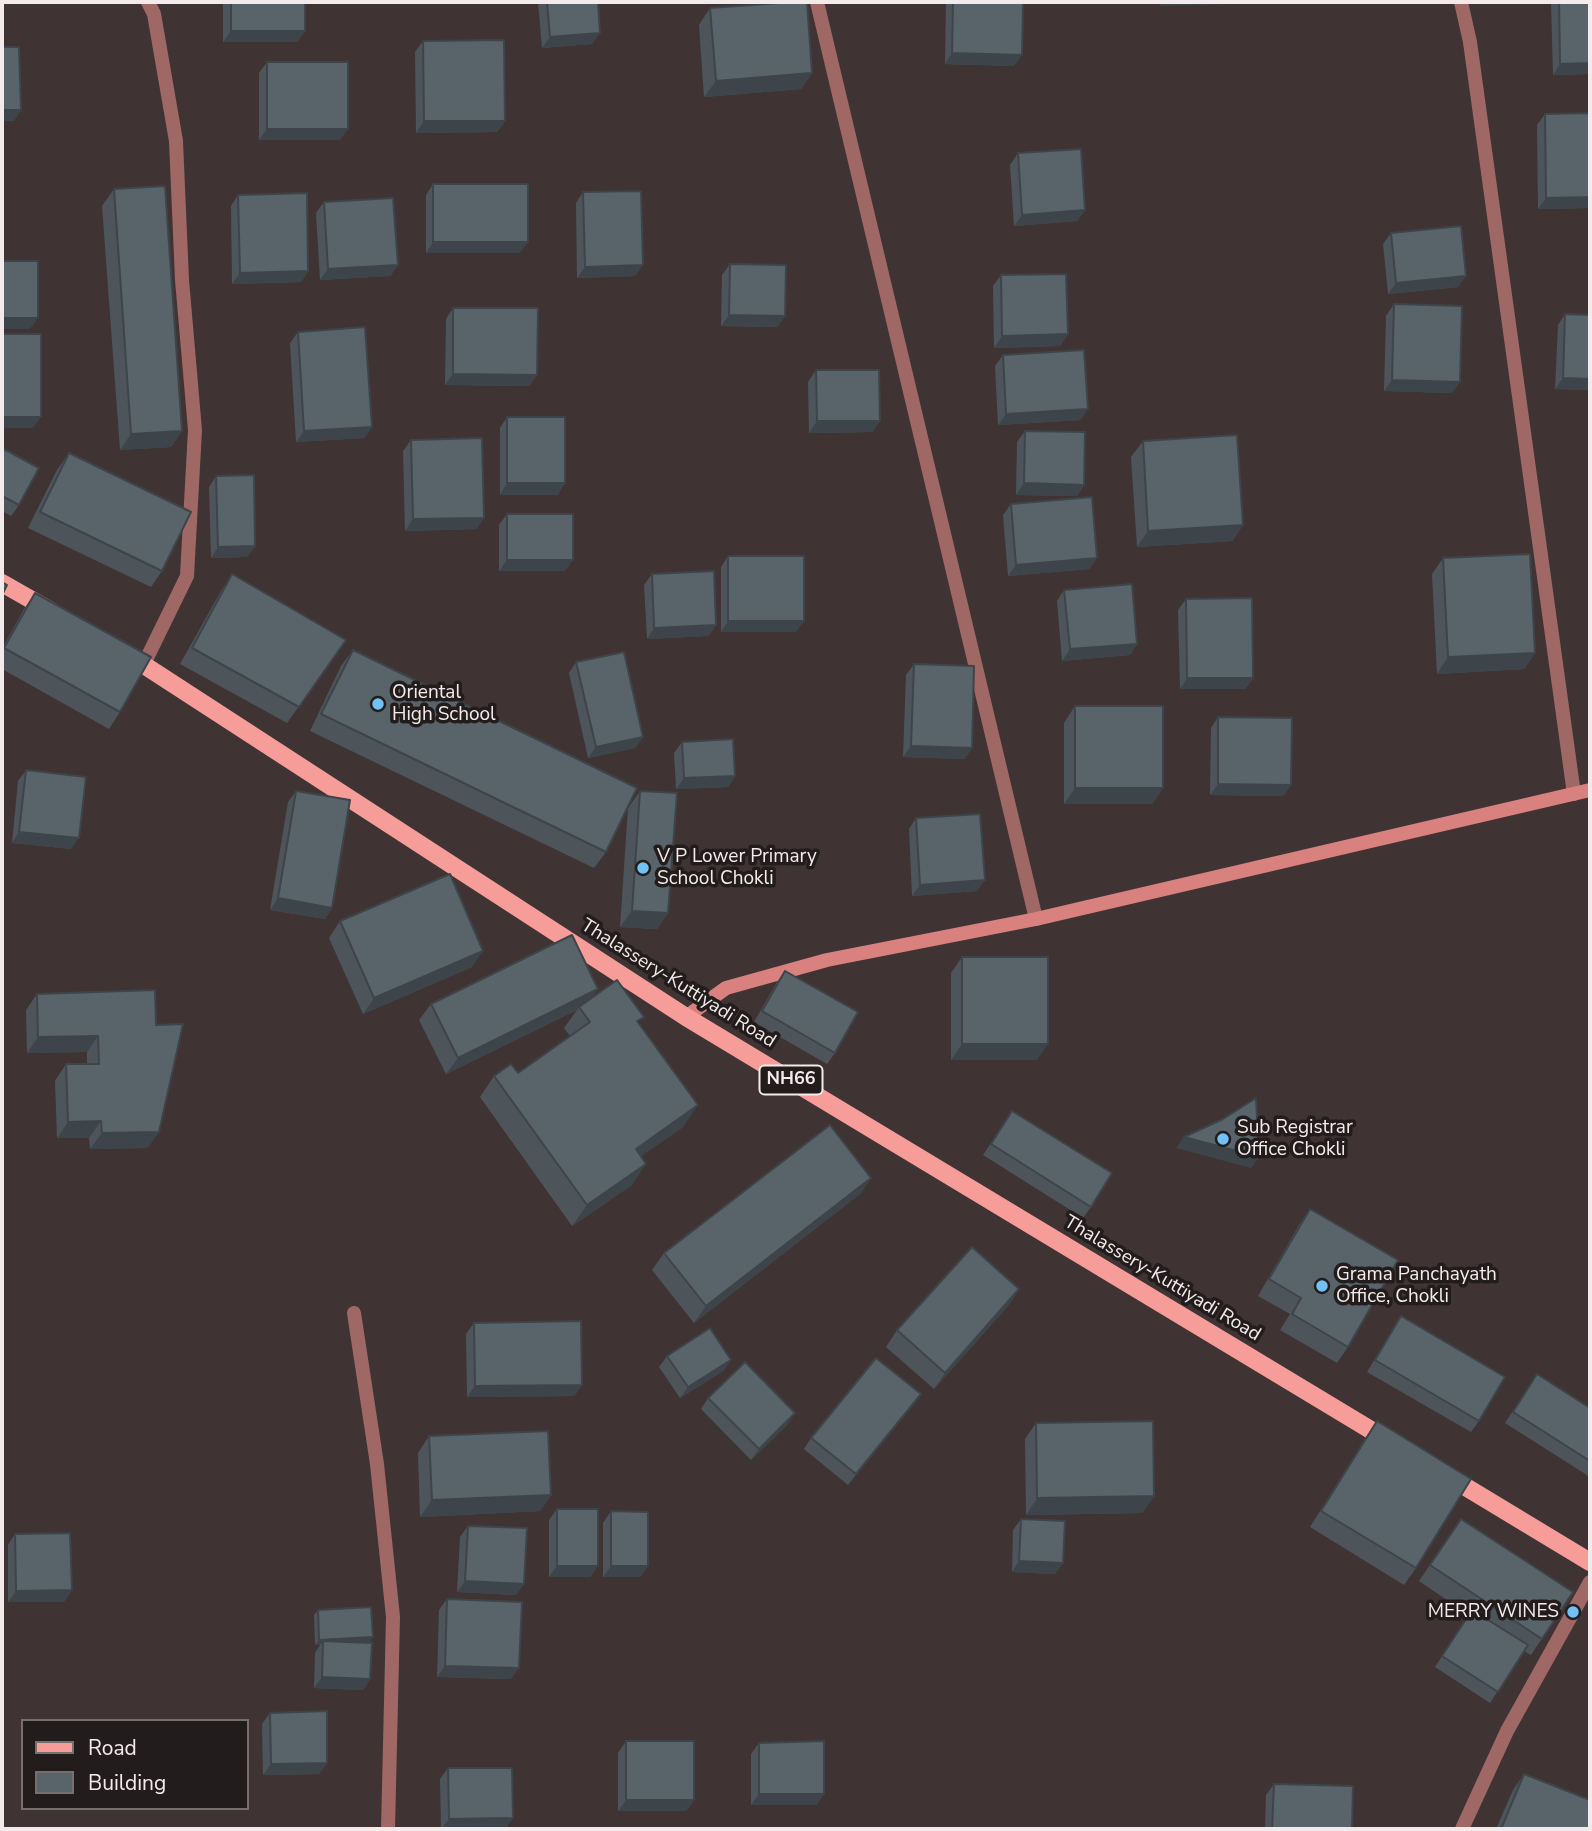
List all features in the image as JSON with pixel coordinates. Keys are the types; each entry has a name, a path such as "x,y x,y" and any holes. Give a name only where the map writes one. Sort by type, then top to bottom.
{"main road":[{"path":"2,583 61,616"},
{"name":"Thalassery-Kuttiyadi Road","path":"109,643 687,1017 1405,1450"},
{"path":"687,1017 726,988 770,974 827,960 1036,919 1590,790"},
{"path":"1428,1464 1590,1562"}],"street":[{"path":"144,664 187,576 195,430 182,280 176,141 154,14 148,2"},
{"path":"817,2 1036,919"},
{"path":"1461,2 1469,42 1574,794"},
{"path":"354,1313 377,1464 393,1617 388,1829"},
{"path":"1462,1829 1507,1731 1590,1582"}],"building":[{"path":"231,2 305,2 305,31 231,31"},
{"path":"547,2 598,2 600,33 550,37"},
{"path":"807,2 812,73 716,81 710,8"},
{"path":"953,2 1023,2 1022,55 952,53"},
{"path":"1559,2 1590,2 1590,63 1560,64"},
{"path":"504,40 505,121 424,121 423,41"},
{"path":"2,47 19,47 21,110 2,110"},
{"path":"267,62 348,62 348,129 267,129"},
{"path":"1590,113 1590,197 1546,198 1545,114"},
{"path":"1081,149 1085,210 1022,215 1018,153"},
{"path":"433,184 528,184 528,242 433,242"},
{"path":"165,186 182,431 131,434 114,189"},
{"path":"641,191 643,265 585,267 583,192"},
{"path":"307,193 308,271 240,273 238,195"},
{"path":"393,198 398,265 328,269 324,202"},
{"path":"1461,226 1466,276 1396,283 1391,233"},
{"path":"2,261 38,261 38,318 2,318"},
{"path":"730,264 786,265 785,316 729,315"},
{"path":"1066,274 1068,334 1002,336 1001,275"},
{"path":"1394,304 1462,306 1460,382 1392,380"},
{"path":"453,308 538,308 537,375 453,374"},
{"path":"1565,314 1590,315 1590,379 1563,378"},
{"path":"365,327 372,427 304,431 298,332"},
{"path":"2,334 41,334 41,417 2,417"},
{"path":"1084,350 1088,409 1006,414 1003,355"},
{"path":"816,370 879,370 880,421 817,421"},
{"path":"507,417 565,417 565,483 507,483"},
{"path":"1025,431 1085,432 1084,485 1024,483"},
{"path":"1237,435 1243,525 1148,531 1143,441"},
{"path":"482,438 484,518 413,519 411,440"},
{"path":"2,448 39,468 19,505 2,496"},
{"path":"69,453 191,512 162,571 40,512"},
{"path":"254,475 255,546 218,547 216,476"},
{"path":"1092,497 1097,558 1016,565 1011,504"},
{"path":"507,514 573,514 573,560 507,560"},
{"path":"1530,554 1535,653 1448,657 1443,558"},
{"path":"728,556 804,556 804,621 728,621"},
{"path":"714,571 716,625 654,628 652,574"},
{"path":"232,574 346,640 299,707 192,648"},
{"path":"2,582 7,585 2,595"},
{"path":"1132,584 1137,644 1070,649 1064,590"},
{"path":"35,593 151,657 120,712 4,648"},
{"path":"1252,598 1253,678 1187,678 1186,599"},
{"path":"353,650 637,788 606,852 321,714"},
{"path":"624,652 643,737 596,747 576,662"},
{"path":"914,664 974,666 972,748 911,746"},
{"path":"1075,706 1163,706 1163,788 1075,788"},
{"path":"1218,717 1292,718 1291,785 1218,784"},
{"path":"733,739 735,776 684,778 682,742"},
{"path":"26,770 86,777 79,838 19,832"},
{"path":"296,791 350,800 332,908 278,898"},
{"name":"V P Lower Primary School Chokli","path":"640,791 677,793 668,913 632,911"},
{"path":"980,814 985,880 920,885 916,818"},
{"path":"450,874 483,951 374,998 340,921"},
{"path":"572,935 598,989 458,1058 431,1004"},
{"path":"962,957 1048,957 1048,1044 962,1044"},
{"path":"785,971 858,1012 835,1053 762,1011"},
{"path":"617,980 644,1017 637,1021 698,1105 636,1149 646,1164 587,1205 494,1076 511,1064 518,1073 590,1022 579,1007"},
{"path":"155,990 156,1025 183,1024 159,1132 102,1133 101,1121 68,1122 66,1064 99,1064 98,1036 38,1037 37,994"},
{"path":"1256,1098 1259,1157 1184,1137 1223,1119"},
{"path":"1012,1111 1112,1173 1091,1207 991,1144"},
{"path":"830,1125 871,1178 706,1306 664,1253"},
{"name":"Grama Panchayath Office, Chokli","path":"1310,1209 1398,1260 1348,1347 1292,1314 1301,1298 1269,1279"},
{"path":"972,1247 1019,1289 945,1373 897,1330"},
{"path":"1401,1316 1505,1377 1479,1421 1375,1360"},
{"path":"581,1321 582,1385 475,1386 474,1323"},
{"path":"710,1328 731,1360 688,1387 667,1356"},
{"path":"876,1358 921,1394 856,1474 811,1438"},
{"path":"745,1362 795,1413 759,1449 708,1398"},
{"path":"1537,1374 1590,1408 1590,1461 1513,1412"},
{"path":"1153,1421 1154,1496 1037,1498 1036,1423"},
{"path":"1377,1421 1471,1479 1416,1568 1321,1511"},
{"path":"548,1431 551,1495 432,1500 429,1436"},
{"path":"557,1509 598,1509 598,1566 557,1566"},
{"path":"611,1511 648,1512 648,1566 611,1566"},
{"path":"1021,1519 1065,1521 1063,1563 1019,1561"},
{"path":"1461,1519 1573,1592 1542,1639 1430,1565"},
{"path":"468,1526 527,1528 524,1584 465,1581"},
{"path":"70,1533 72,1590 16,1591 15,1534"},
{"path":"447,1599 522,1602 519,1668 445,1666"},
{"path":"371,1607 373,1637 319,1640 318,1610"},
{"path":"1472,1610 1528,1645 1498,1692 1442,1656"},
{"path":"323,1641 372,1643 370,1679 322,1677"},
{"path":"327,1711 327,1763 271,1764 270,1713"},
{"path":"626,1741 694,1741 694,1800 626,1800"},
{"path":"824,1741 824,1794 759,1794 759,1743"},
{"path":"448,1768 512,1768 513,1818 449,1819"},
{"path":"1524,1774 1590,1800 1590,1829 1501,1829"},
{"path":"1274,1784 1353,1786 1352,1829 1272,1829"}],"place":[{"name":"Oriental High School","path":"378,704"},
{"name":"V P Lower Primary School Chokli","path":"643,868"},
{"name":"Sub Registrar Office Chokli","path":"1223,1139"},
{"name":"Grama Panchayath Office, Chokli","path":"1322,1286"},
{"name":"MERRY WINES","path":"1573,1612"}]}
